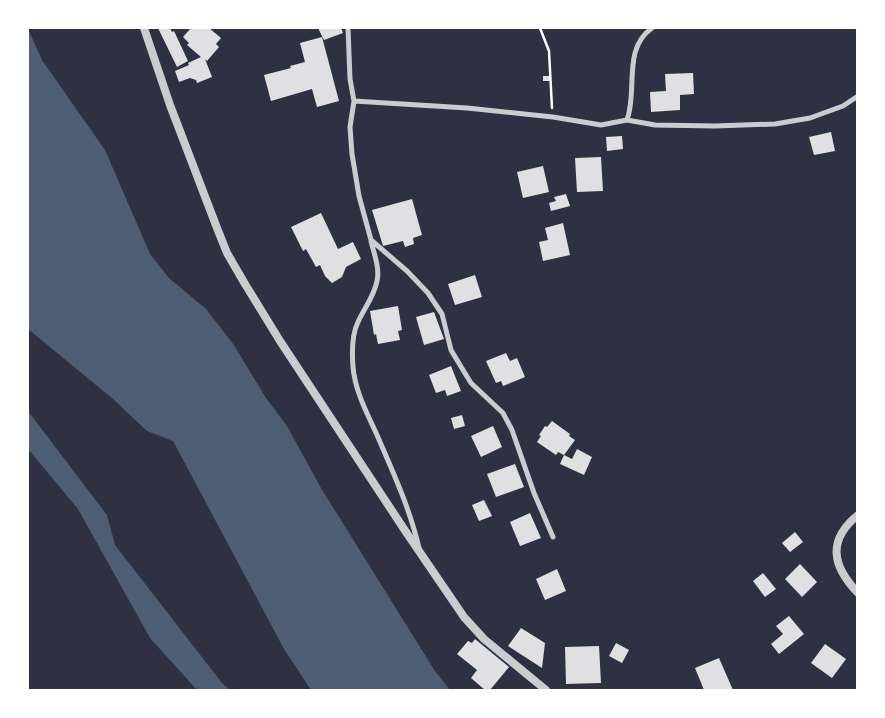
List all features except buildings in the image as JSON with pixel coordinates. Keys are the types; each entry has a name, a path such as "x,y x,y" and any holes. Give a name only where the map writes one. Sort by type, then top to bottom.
{"street":[{"path":"144,28 170,105 227,253 280,341 473,628 546,690"},
{"path":"348,28 350,79 354,101 350,127 352,154 359,196 378,267 372,298 356,324 353,344 353,368 358,391 402,492 414,526 420,551"},
{"path":"627,120 631,108 632,58 637,44 644,34 652,28"},
{"path":"354,101 467,108 552,117 601,125 627,120 665,125 715,126 775,124 810,118 843,106 858,96"},
{"path":"371,240 408,271 428,293 442,314 451,350 471,383 503,413 512,430 534,493 553,537"},
{"path":"858,515 843,530 837,541 836,551 837,562 841,572 858,593"}],"path":[{"path":"540,28 549,51 552,117"}],"water":[{"path":"28,29 42,60 105,150 150,254 169,278 206,309 234,345 266,398 287,426 321,488 435,671 450,690 311,690 284,649 173,441 147,431 113,399 28,329"},
{"path":"28,411 107,515 115,545 222,683 230,690 197,690 150,638 78,509 28,449"}]}
